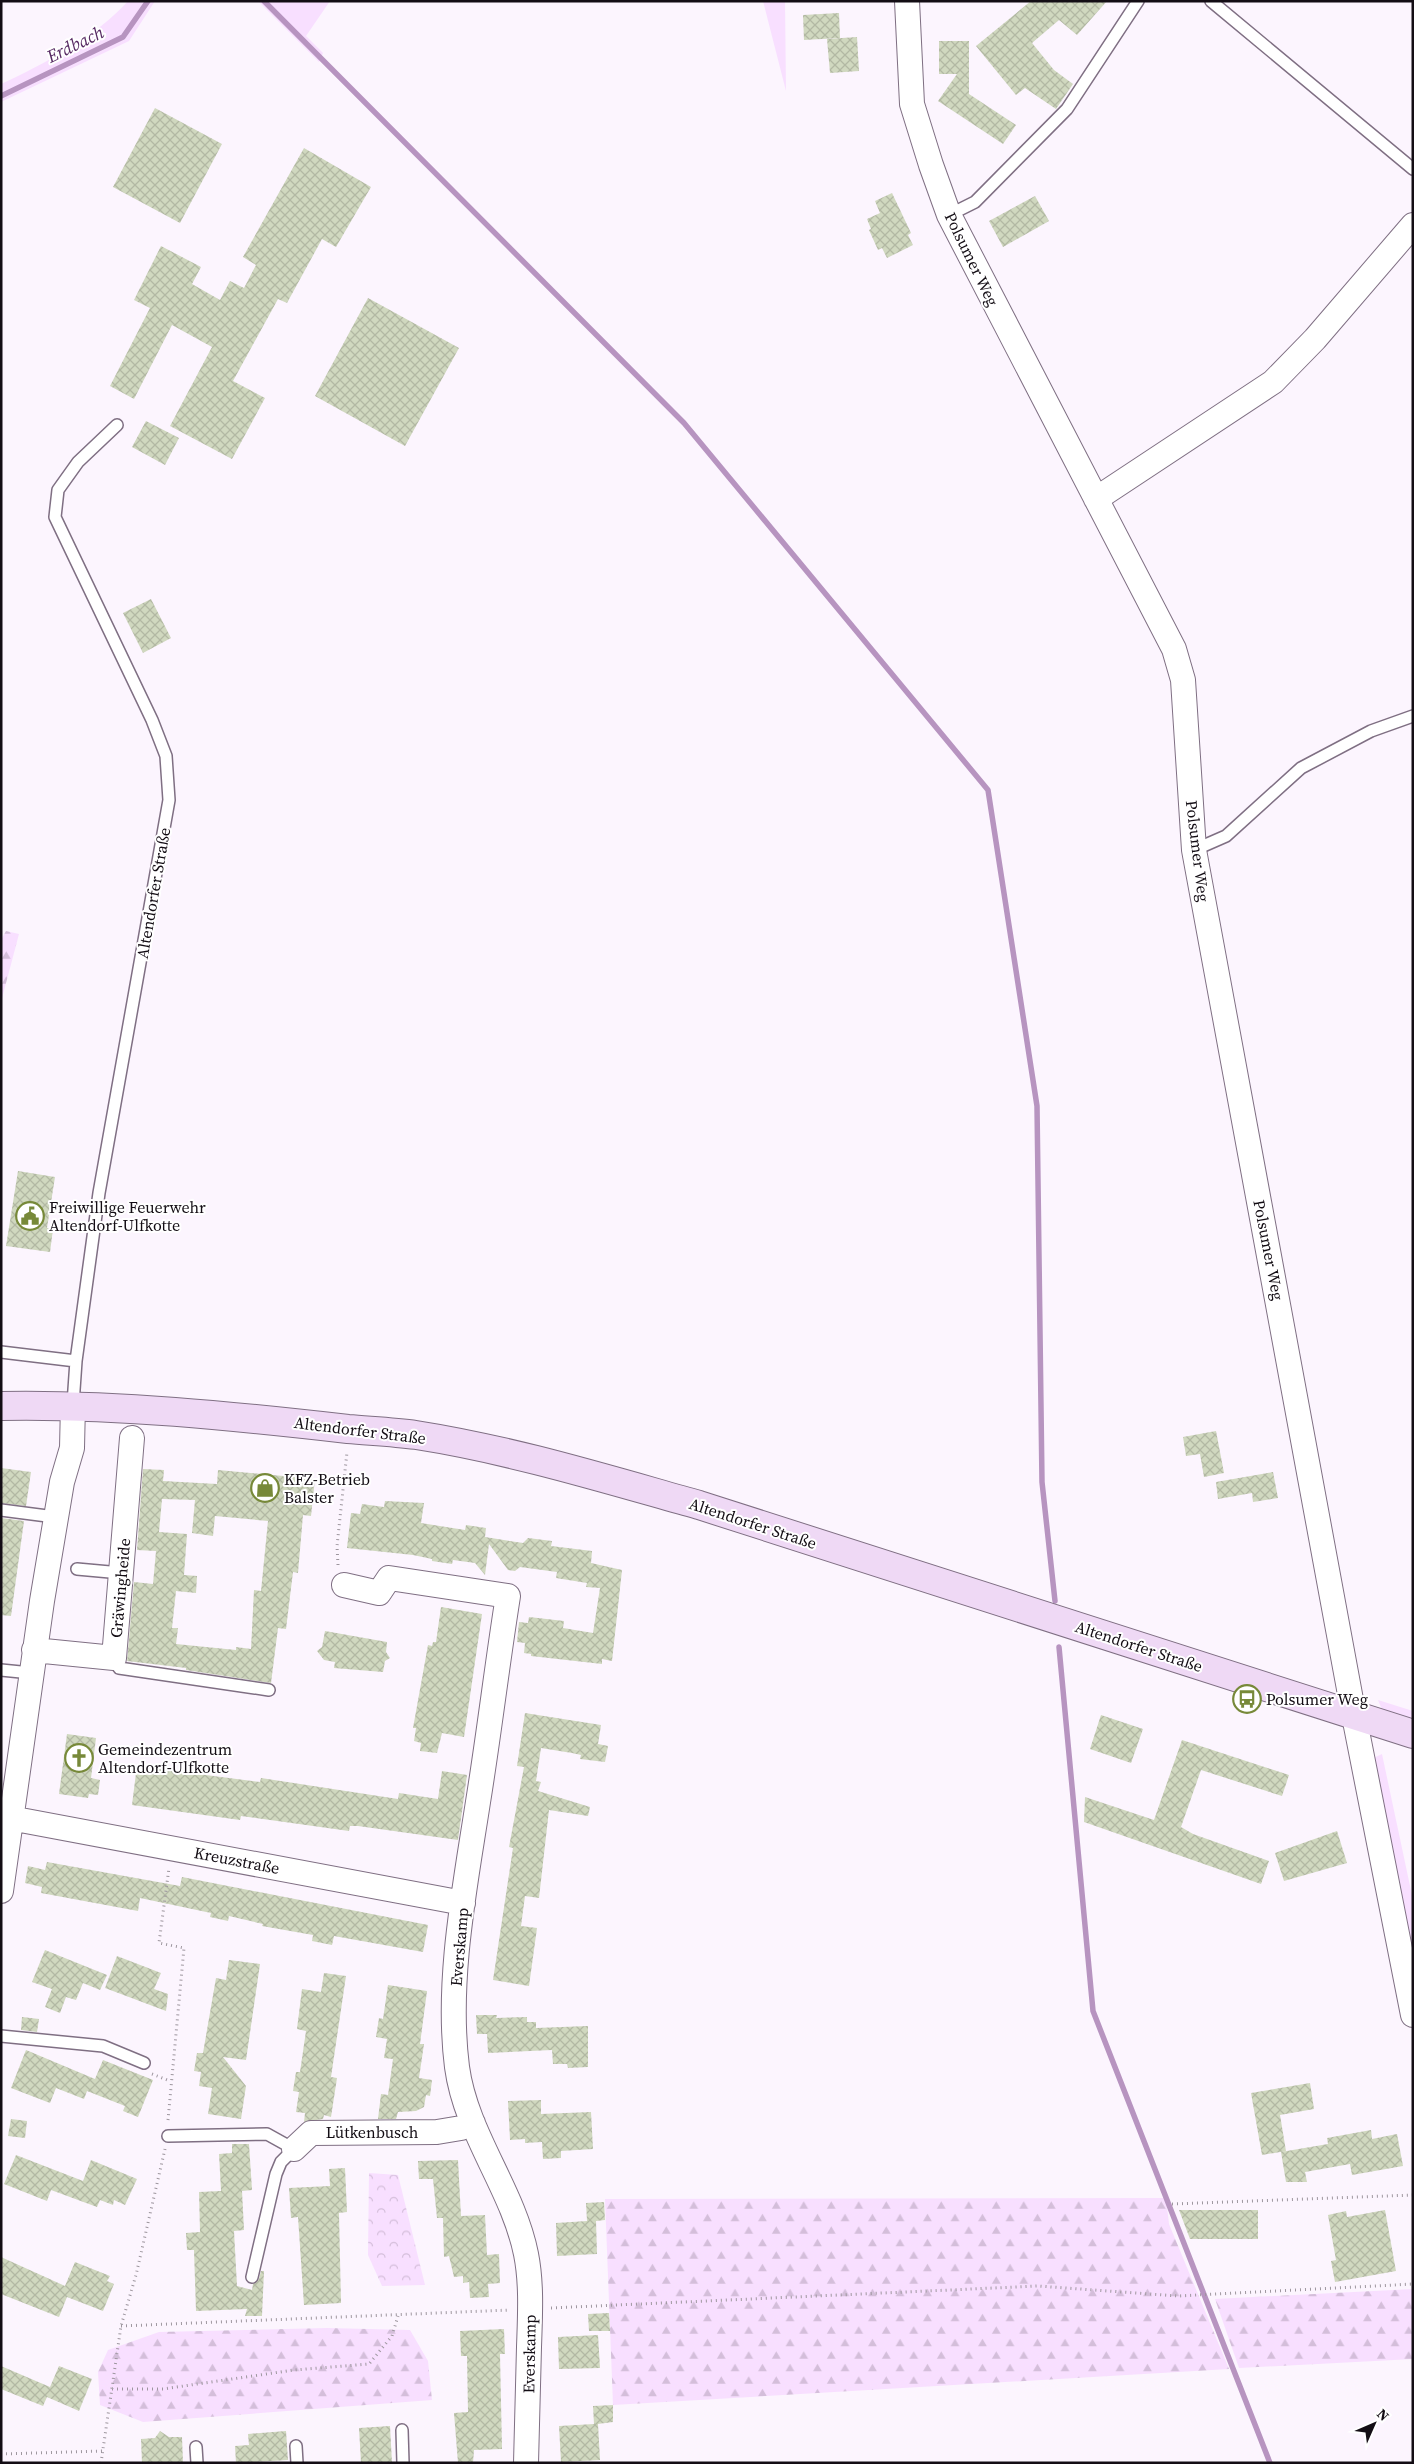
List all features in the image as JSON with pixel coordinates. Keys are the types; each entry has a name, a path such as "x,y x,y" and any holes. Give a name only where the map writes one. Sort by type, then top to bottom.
{"street":[{"name":"Polsumer Weg","path":"907,1 912,104 949,216 1174,649 1183,680 1194,850 1354,1716 1413,2015"},
{"path":"1096,499 1273,382 1315,338 1413,225"},
{"path":"1,1891 12,1732 30,1673 55,1517 62,1482 72,1448 73,1404"},
{"name":"Altendorfer Straße","path":"1,1406 73,1404 280,1420 424,1436 477,1447 591,1474 699,1505 1413,1734"},
{"name":"Gräwingheide","path":"34,1650 114,1658 132,1438"},
{"name":"Everskamp","path":"344,1585 379,1593 389,1578 508,1596 498,1676 463,1903 455,1997 457,2068 473,2123 510,2202 526,2255 530,2309 526,2463"},
{"name":"Kreuzstraße","path":"7,1824 172,1848 463,1903"},
{"name":"Lütkenbusch","path":"294,2148 311,2133 437,2132 461,2128 473,2123"}],"lane":[{"path":"949,216 975,202 1067,110 1138,1"},
{"path":"1211,1 1413,169"},
{"name":"Altendorfer Straße","path":"73,1404 76,1361 99,1193 169,800 166,756 152,720 55,517 58,490 78,462 117,424"},
{"path":"1194,850 1226,836 1301,768 1371,731 1413,716"},
{"path":"1,1352 76,1361"},
{"path":"1,1510 55,1517"},
{"path":"77,1569 121,1574"},
{"path":"114,1658 119,1668 269,1690"},
{"path":"1,1670 30,1673"},
{"path":"1,2036 103,2046 144,2063"},
{"path":"168,2136 267,2134 294,2148"},
{"name":"Lütkenbusch","path":"252,2277 276,2174 280,2162 294,2148"},
{"path":"402,2430 403,2463"},
{"path":"296,2446 297,2463"},
{"path":"196,2447 197,2463"}],"path":[{"path":"344,1585 337,1562 337,1546 349,1429"},
{"path":"101,2463 121,2326 136,2275 168,2136 170,2081 184,1948 159,1943 172,1848"},
{"path":"1172,2204 1413,2195"},
{"path":"121,2326 398,2316 1038,2286 1178,2296 1413,2284"},
{"path":"112,2389 163,2389 294,2370 369,2364 392,2336 398,2316"},
{"path":"1,2454 103,2450"}],"green space":[{"path":"128,1 155,1 129,41 1,102 1,84 35,68 86,37"},
{"path":"258,1 330,1 306,36 323,53 319,62"},
{"path":"763,1 785,1 786,91"},
{"path":"6,931 19,934 1,1002 1,940"},
{"path":"1378,1700 1413,1711 1413,1721 1383,1712"},
{"path":"1382,1754 1413,1900 1413,1980 1369,1760"},
{"path":"369,2173 398,2175 425,2285 382,2286 368,2255"},
{"path":"1166,2198 1169,2224 1229,2369 613,2405 605,2199"},
{"path":"1413,2289 1413,2359 1239,2368 1215,2299"},
{"path":"327,2328 410,2330 428,2361 432,2400 143,2422 100,2405 98,2372 108,2350 159,2332"}],"building":[{"path":"1031,1 1107,1 1077,35 1059,20 1032,43 1054,70 1073,84 1056,109 1025,88 1016,95 976,46"},
{"path":"839,13 840,38 804,40 803,15"},
{"path":"857,37 859,71 830,73 827,39"},
{"path":"939,41 969,41 969,94 1016,125 1003,144 938,101 957,74 939,74"},
{"path":"155,108 222,144 180,223 113,187"},
{"path":"304,148 371,187 336,247 322,239 287,303 278,299 233,381 265,398 232,459 170,426 212,347 172,325 134,399 110,386 150,308 134,300 161,246 201,267 192,284 220,300 230,281 244,288 256,265 243,257"},
{"path":"892,193 911,233 908,235 913,245 887,258 882,248 878,250 869,230 871,229 867,219 880,213 875,201"},
{"path":"1035,196 1049,221 1003,247 989,221"},
{"path":"368,298 459,348 405,446 315,396"},
{"path":"146,421 179,438 165,465 132,447"},
{"path":"151,599 171,638 143,653 123,613"},
{"name":"Freiwillige Feuerwehr Altendorf-Ulfkotte","path":"18,1171 55,1177 47,1228 53,1229 50,1252 6,1246"},
{"path":"1216,1431 1224,1473 1204,1477 1200,1454 1186,1456 1183,1437"},
{"path":"1,1468 31,1472 26,1506 1,1503"},
{"path":"143,1469 164,1470 163,1481 217,1484 218,1470 315,1479 311,1516 303,1515 298,1573 293,1572 286,1629 278,1628 271,1683 186,1670 186,1668 127,1661 134,1582 153,1584 156,1551 137,1550","holes":["162,1499 195,1500 192,1533 213,1536 215,1516 268,1521 261,1591 254,1590 251,1649 236,1647 236,1650 176,1644 178,1628 172,1628 176,1591 196,1593 197,1576 184,1575 187,1534 159,1532"]},
{"path":"1273,1472 1278,1498 1253,1502 1252,1493 1218,1499 1216,1482"},
{"path":"385,1501 424,1503 421,1523 465,1530 466,1525 486,1528 485,1537 523,1543 528,1538 552,1541 551,1546 592,1551 591,1563 622,1570 612,1661 602,1659 602,1664 531,1656 531,1654 524,1653 525,1643 517,1642 519,1622 528,1623 529,1617 564,1621 563,1628 593,1633 600,1588 586,1587 587,1583 556,1578 557,1572 520,1567 515,1571 508,1570 489,1544 485,1575 475,1563 453,1560 452,1564 432,1561 432,1559 413,1555 347,1548 351,1513 360,1514 362,1504 384,1507"},
{"path":"1,1518 24,1521 11,1616 1,1615"},
{"path":"441,1607 482,1614 464,1737 442,1733 437,1753 420,1751 421,1743 414,1741 416,1728 413,1728 428,1645 432,1646 433,1642 436,1642"},
{"path":"325,1631 387,1642 386,1652 390,1658 385,1661 383,1672 334,1668 335,1662 324,1660 317,1651 322,1647"},
{"path":"525,1713 601,1725 598,1744 608,1746 605,1762 580,1759 581,1755 541,1748 536,1781 541,1782 538,1791 590,1807 588,1816 549,1810 539,1898 525,1896 521,1926 537,1928 529,1986 493,1980 513,1848 509,1847 524,1767 517,1766"},
{"path":"1101,1715 1143,1729 1131,1763 1090,1749"},
{"name":"Gemeindezentrum Altendorf-Ulfkotte","path":"67,1734 96,1738 91,1778 100,1780 98,1795 89,1794 88,1798 59,1794"},
{"path":"1182,1740 1289,1775 1282,1796 1201,1770 1181,1827 1193,1834 1269,1861 1261,1884 1084,1822 1085,1797 1154,1820"},
{"path":"151,1768 260,1782 261,1778 398,1799 399,1793 438,1799 442,1771 467,1775 458,1840 358,1826 350,1826 349,1831 241,1816 240,1820 132,1805 136,1773 151,1775"},
{"path":"1337,1831 1347,1863 1284,1881 1275,1853"},
{"path":"47,1862 180,1886 182,1877 428,1925 423,1952 334,1936 332,1945 312,1941 313,1935 262,1926 263,1924 229,1916 228,1921 210,1917 211,1913 140,1898 138,1911 41,1893 42,1887 25,1883 28,1866 45,1870"},
{"path":"45,1950 107,1975 100,1990 83,1983 76,2000 66,1997 60,2013 45,2007 52,1989 32,1982"},
{"path":"117,1956 161,1973 154,1989 168,1994 166,2011 105,1988"},
{"path":"229,1960 260,1964 246,2060 223,2057 246,2086 241,2119 208,2114 212,2088 199,2086 201,2072 194,2071 197,2053 203,2053 216,1978 226,1980"},
{"path":"324,1973 346,1976 331,2077 337,2078 331,2117 324,2115 323,2119 304,2122 305,2113 296,2112 299,2092 293,2091 296,2072 300,2072 306,2031 297,2029 302,1989 321,1992"},
{"path":"388,1985 427,1991 420,2044 424,2044 419,2078 432,2080 430,2096 426,2095 424,2107 416,2111 398,2112 396,2119 378,2119 381,2094 388,2095 393,2059 384,2058 387,2039 376,2037 379,2018 383,2019"},
{"path":"476,2015 497,2015 496,2018 527,2017 527,2022 536,2022 536,2028 588,2026 588,2067 568,2068 567,2064 553,2064 552,2050 488,2053 487,2034 477,2034"},
{"path":"22,2017 39,2019 37,2032 21,2030"},
{"path":"26,2050 95,2079 103,2060 153,2080 138,2117 123,2111 125,2106 87,2091 84,2099 56,2088 50,2103 11,2088"},
{"path":"1310,2083 1314,2109 1280,2115 1286,2151 1262,2155 1251,2093"},
{"path":"541,2100 541,2114 591,2112 593,2149 561,2151 561,2158 543,2159 542,2142 525,2143 525,2139 510,2140 508,2101"},
{"path":"11,2119 27,2121 25,2138 8,2136"},
{"path":"1371,2130 1372,2139 1397,2134 1403,2166 1352,2175 1350,2164 1305,2172 1307,2182 1286,2182 1281,2152 1328,2144 1327,2138"},
{"path":"232,2144 249,2144 252,2190 242,2191 244,2230 234,2231 237,2286 252,2290 253,2284 259,2279 261,2271 264,2271 262,2316 245,2316 247,2309 196,2311 194,2250 187,2250 186,2233 200,2232 199,2192 221,2191 219,2154 232,2153"},
{"path":"16,2155 83,2181 91,2160 137,2179 125,2205 114,2200 113,2205 100,2200 97,2207 51,2190 47,2201 4,2184"},
{"path":"458,2160 461,2216 485,2215 487,2255 499,2254 500,2283 488,2284 489,2297 470,2298 469,2282 463,2283 463,2276 454,2277 449,2256 444,2257 443,2218 437,2218 433,2179 419,2179 418,2161"},
{"path":"345,2168 347,2212 339,2213 341,2303 304,2305 298,2217 291,2218 289,2188 330,2186 329,2169"},
{"path":"604,2202 605,2220 596,2221 597,2254 557,2256 556,2223 587,2221 586,2203"},
{"path":"1179,2210 1258,2210 1258,2239 1190,2239"},
{"path":"1385,2210 1396,2271 1335,2282 1331,2261 1336,2260 1328,2215 1346,2211 1347,2217"},
{"path":"1,2257 65,2286 75,2262 110,2276 107,2281 114,2284 103,2311 67,2297 59,2317 1,2294"},
{"path":"609,2313 610,2331 589,2331 588,2314"},
{"path":"504,2329 505,2354 500,2354 502,2449 474,2450 473,2463 458,2463 454,2413 468,2412 467,2356 461,2356 460,2331"},
{"path":"598,2335 600,2368 559,2369 558,2337"},
{"path":"1,2366 50,2387 59,2366 92,2379 79,2411 47,2397 43,2406 1,2389"},
{"path":"613,2405 613,2422 598,2424 600,2460 561,2462 559,2426 594,2424 593,2406"},
{"path":"390,2426 392,2463 361,2463 359,2428"},
{"path":"160,2431 169,2437 182,2437 183,2463 142,2463 141,2439 155,2438"},
{"path":"286,2431 288,2460 236,2463 235,2446 249,2445 248,2434"}],"waterway":[{"name":"Erdbach","path":"1,96 123,37 148,1"},
{"path":"264,1 684,423 988,790 1037,1106 1042,1482 1055,1601"},
{"path":"1059,1647 1093,2011 1270,2463"}],"place":[{"name":"Freiwillige Feuerwehr Altendorf-Ulfkotte","path":"30,1216"},
{"name":"KFZ-Betrieb Balster","path":"265,1488"},
{"name":"Polsumer Weg","path":"1247,1699"},
{"name":"Gemeindezentrum Altendorf-Ulfkotte","path":"79,1758"}]}
